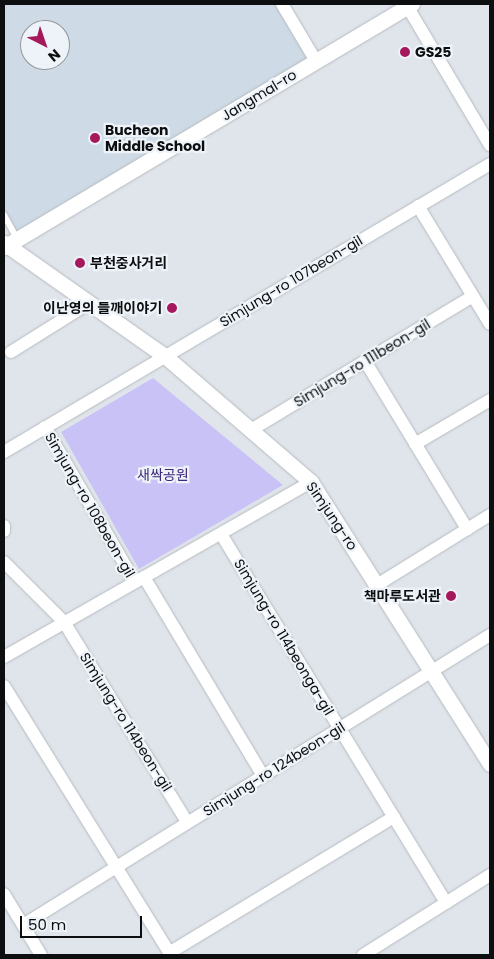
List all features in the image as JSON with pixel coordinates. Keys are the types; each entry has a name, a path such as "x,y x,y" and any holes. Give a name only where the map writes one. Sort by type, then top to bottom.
{"street":[{"path":"282,4 316,61"},
{"path":"410,5 490,144"},
{"name":"Jangmal-ro","path":"8,243 410,5"},
{"name":"Simjung-ro 107beon-gil","path":"165,356 490,164"},
{"path":"418,206 490,324"},
{"name":"Simjung-ro","path":"8,243 165,356 311,482 490,764"},
{"name":"Simjung-ro 111beon-gil","path":"250,430 473,296"},
{"path":"11,352 90,303"},
{"name":"Simjung-ro 108beon-gil","path":"4,452 165,356"},
{"path":"365,361 468,529"},
{"path":"415,444 490,400"},
{"name":"Simjung-ro 108beon-gil","path":"45,427 139,580"},
{"path":"4,657 311,482"},
{"path":"376,585 490,515"},
{"path":"4,526 4,531"},
{"name":"Simjung-ro 114beonga-gil","path":"221,534 446,902"},
{"path":"4,562 64,622"},
{"path":"139,580 263,776"},
{"name":"Simjung-ro 114beon-gil","path":"64,622 187,822"},
{"name":"Simjung-ro 124beon-gil","path":"23,925 490,635"},
{"path":"4,686 170,954 394,817"},
{"path":"363,955 490,874"},
{"path":"4,894 41,955"}],"lane":[{"path":"4,216 8,243"}],"shaded area":[{"name":"Bucheon Middle School","path":"4,4 281,4 316,61 18,239 4,215"}],"green space":[{"name":"새싹공원","path":"153,378 283,485 139,569 61,432"}],"place":[{"name":"GS25","path":"405,52"},
{"name":"Bucheon Middle School","path":"95,138"},
{"name":"부천중사거리","path":"80,263"},
{"name":"이난영의 들깨이야기","path":"172,308"},
{"name":"책마루도서관","path":"451,596"}]}
